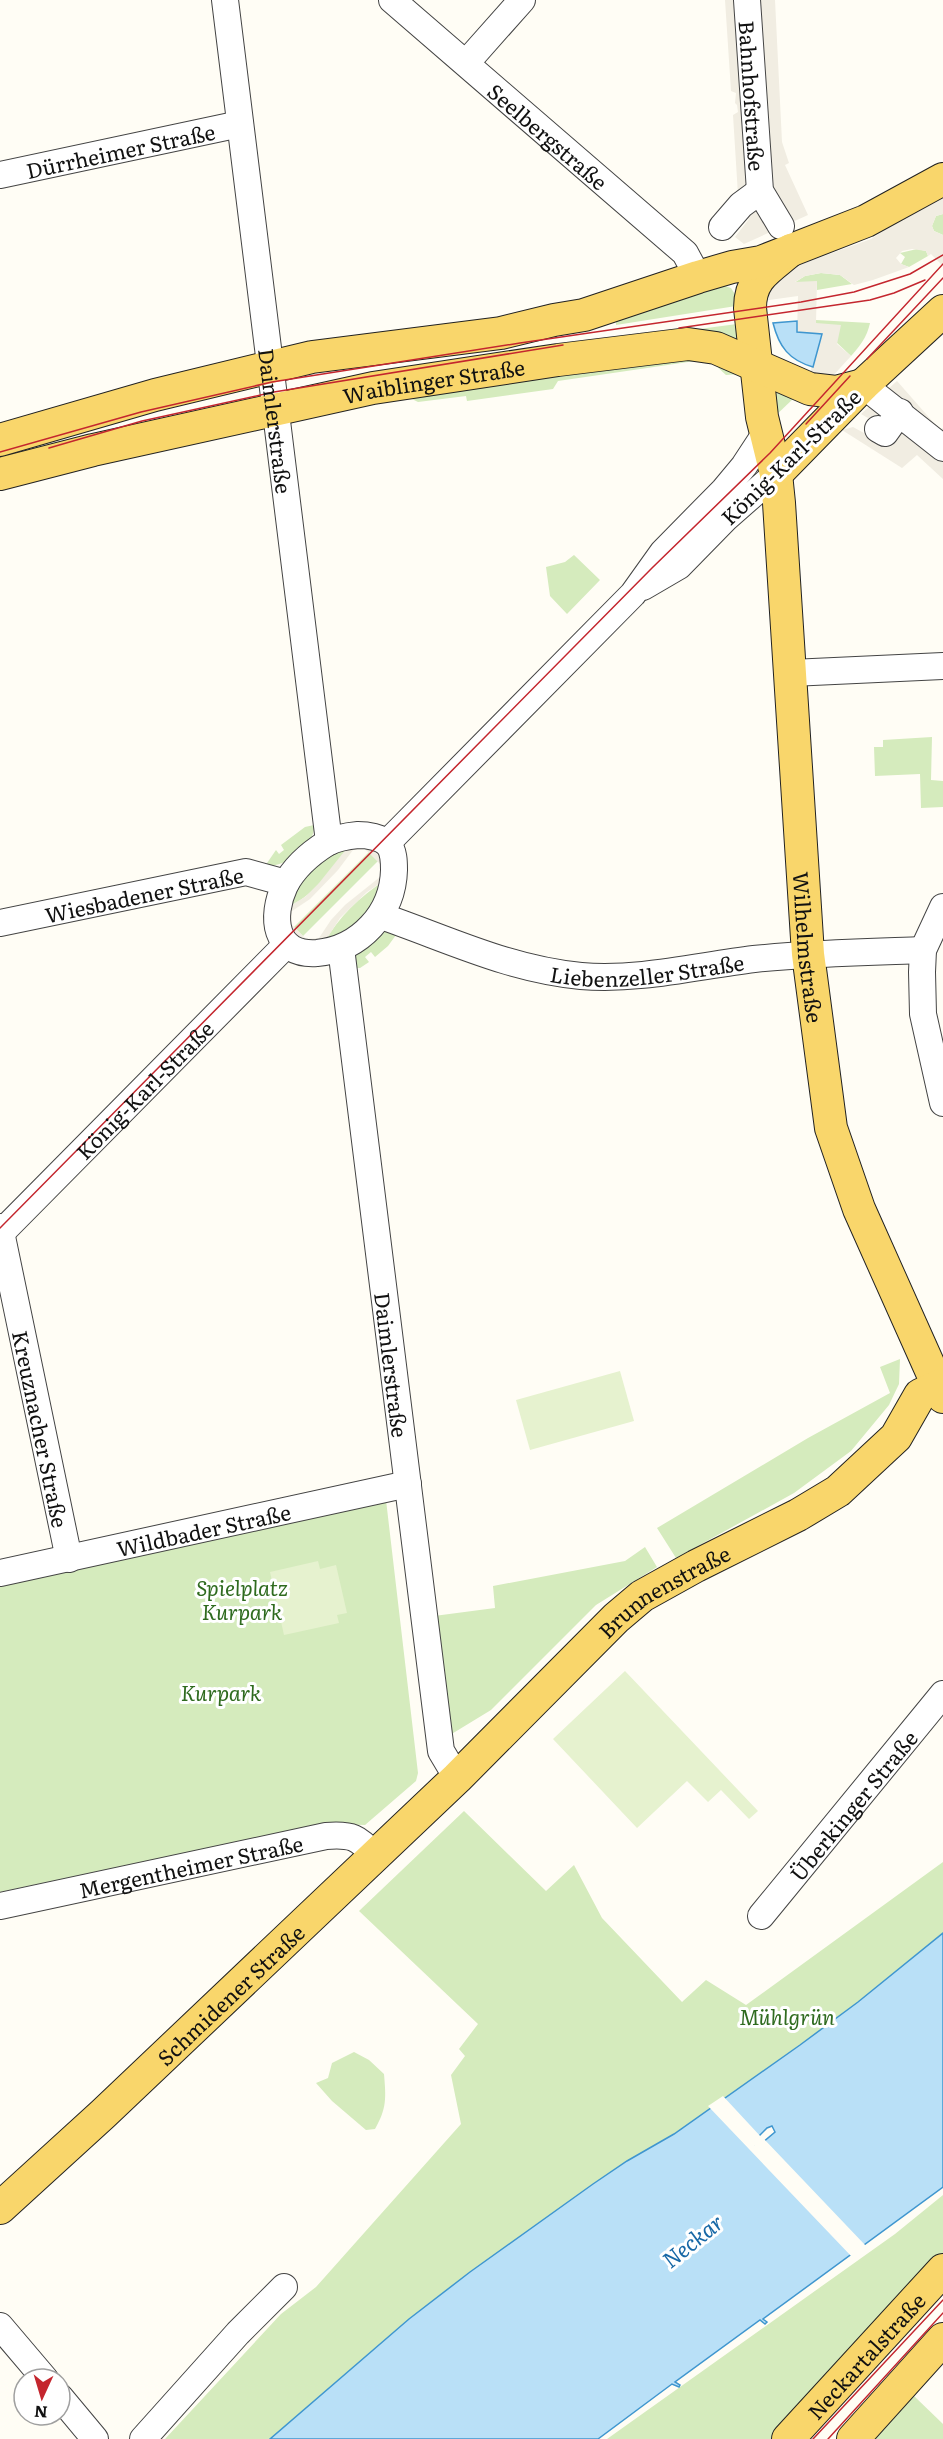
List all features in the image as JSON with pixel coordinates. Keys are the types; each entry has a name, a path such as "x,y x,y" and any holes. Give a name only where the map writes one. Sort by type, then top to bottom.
{"main road":[{"path":"786,238 866,221 943,179"},
{"name":"Waiblinger Straße","path":"0,440 155,395 312,357 501,333 584,315 732,267 761,262 786,238"},
{"name":"Wilhelmstraße","path":"786,238 755,280 750,293 751,318 765,434 776,474 808,954 825,1095 833,1138 859,1209 941,1389"},
{"name":"König-Karl-Straße","path":"776,474 863,385 932,334 943,311"},
{"name":"Waiblinger Straße","path":"0,474 276,408 426,379 688,344 716,348 757,365 798,386 810,389 836,392 863,385"},
{"name":"Brunnenstraße","path":"457,1779 601,1631 642,1596 798,1515 838,1491 896,1437 920,1395 941,1389"},
{"name":"Brunnenstraße","path":"896,1437 943,1416"},
{"name":"Schmidener Straße","path":"0,2208 457,1779"},
{"name":"Neckartalstraße","path":"788,2439 943,2270"},
{"path":"853,2439 943,2339"}],"street":[{"name":"Daimlerstraße","path":"225,0 329,842"},
{"name":"Seelbergstraße","path":"392,0 467,62 685,253 698,278"},
{"path":"467,62 522,0"},
{"name":"Bahnhofstraße","path":"747,0 742,210 786,238"},
{"name":"Dürrheimer Straße","path":"0,175 240,124"},
{"path":"863,385 943,448"},
{"path":"879,432 900,412"},
{"name":"König-Karl-Straße","path":"387,843 633,594 663,552 724,490 765,434"},
{"name":"König-Karl-Straße","path":"633,594 679,566 726,518 776,474"},
{"path":"790,673 943,666"},
{"path":"358,835 374,837 387,843 393,857 394,871 392,889 381,916 361,935 341,948 327,952 303,953 286,945 277,927 278,908 286,884 303,862 329,842 358,835"},
{"name":"Wiesbadener Straße","path":"0,923 246,872 286,884"},
{"path":"943,906 922,950 923,1014 939,1070 943,1103"},
{"name":"Liebenzeller Straße","path":"381,916 473,952 515,965 583,976 622,976 808,954 922,950"},
{"name":"König-Karl-Straße","path":"0,1231 286,945"},
{"name":"Daimlerstraße","path":"341,948 441,1751 457,1779"},
{"name":"Kreuznacher Straße","path":"0,1231 69,1559"},
{"name":"Wildbader Straße","path":"0,1573 408,1484"},
{"name":"Überkinger Straße","path":"761,1916 943,1694"},
{"name":"Mergentheimer Straße","path":"0,1906 326,1836 344,1834 357,1838 375,1856"},
{"path":"143,2439 238,2333 284,2287"},
{"path":"0,2326 35,2367"},
{"path":"72,2411 95,2439"}],"green space":[{"path":"943,214 943,235 934,231 932,226 936,216"},
{"path":"917,249 926,251 928,256 909,267 901,264 905,257 900,253"},
{"path":"821,273 840,275 852,284 817,290 817,282 794,283 805,276"},
{"path":"722,285 731,288 736,296 736,306 616,325 616,320"},
{"path":"816,320 870,323 863,341 851,356 816,323"},
{"path":"737,324 740,344 684,331"},
{"path":"699,356 740,374 726,375 713,363 702,360 558,381 553,389 467,401 466,396 418,402 410,398 643,360"},
{"path":"769,385 795,397 771,420"},
{"path":"574,555 600,580 567,614 550,596 546,567 565,562"},
{"path":"932,737 931,780 943,781 943,807 921,808 920,774 875,776 874,747 883,747 883,740"},
{"path":"314,825 310,841 298,854 282,863 265,866 276,850 279,854 284,850 281,845 305,827"},
{"path":"351,843 314,889 286,908 297,886 312,869"},
{"path":"369,852 378,861 303,936 294,927"},
{"path":"385,880 382,891 357,925 324,943 336,924 351,908"},
{"path":"388,929 396,935 388,946 375,957 371,952 365,957 369,962 360,968 355,968 356,955 364,944"},
{"path":"900,1359 899,1384 889,1405 851,1451 794,1493 676,1558 657,1528 808,1438 890,1393 880,1367"},
{"path":"620,1371 634,1421 530,1450 516,1400"},
{"name":"Kurpark","path":"386,1500 418,1773 416,1781 365,1825 322,1824 0,1892 0,1584"},
{"path":"645,1547 657,1567 596,1605 491,1710 450,1735 434,1616 495,1608 493,1586 625,1561"},
{"path":"318,1561 320,1569 336,1565 347,1613 337,1615 339,1623 284,1635 270,1572"},
{"path":"625,1671 758,1811 749,1819 721,1790 708,1802 687,1781 637,1828 553,1739"},
{"name":"Mühlgrün","path":"464,1811 546,1891 574,1865 602,1918 682,2002 706,1980 746,2005 943,1862 943,1933 858,2002 800,2045 674,2134 593,2184 470,2272 409,2319 270,2439 165,2439 281,2314 316,2287 461,2124 451,2075 465,2056 459,2049 478,2024 359,1911"},
{"path":"354,2052 369,2060 384,2074 385,2103 375,2129 366,2130 332,2101 316,2083 328,2078 332,2063"},
{"path":"943,2195 943,2254 772,2439 607,2439 895,2234"},
{"path":"914,2396 943,2424 943,2439 875,2439"}],"shaded area":[{"path":"725,0 775,0 782,142 789,163 785,165 808,215 744,244 735,237 749,219 739,211 733,115 738,112 735,103 736,93 731,91"},
{"path":"943,192 943,214 936,216 932,226 934,231 943,235 943,266 931,254 928,256 926,251 912,249 902,251 896,258 901,264 909,267 873,280 854,285 840,275 821,273 805,276 795,282 817,281 816,323 841,325 837,344 851,356 830,379 808,379 822,334 797,332 798,296 762,301 769,286 796,266 871,239"},
{"path":"897,381 940,430 943,428 943,479 917,455 902,468 842,430 853,427 873,438 880,425 861,414"},
{"path":"351,843 380,849 385,880 367,892 340,918 324,943 307,946 284,924 286,908 305,897","holes":["365,849 380,864 380,877 345,905 319,938 306,939 291,924 292,911 310,899 338,870 353,850"]}],"water":[{"path":"797,321 797,332 822,334 813,367 797,361 786,351 778,339 773,323"},
{"name":"Neckar","path":"943,1933 943,2187 763,2319 767,2322 765,2324 760,2320 675,2382 680,2385 679,2387 672,2384 598,2439 270,2439 409,2319 470,2272 627,2161 674,2134 858,2002","holes":["772,2126 775,2132 756,2148 751,2144 767,2128"]}],"pier":[{"path":"723,2096 762,2138 754,2146 764,2139 866,2246 852,2257 708,2106"}],"tram line":[{"path":"0,452 141,412 272,382 854,292 910,274 943,255"},
{"path":"0,1228 652,568 770,453 943,264"},
{"path":"867,359 943,278"},
{"path":"679,328 870,300 925,280"},
{"path":"49,448 142,421 274,392 563,345"},
{"path":"806,424 850,376"},
{"path":"813,2439 943,2300"},
{"path":"828,2439 943,2313"}],"park label":[{"name":"Spielplatz Kurpark","path":"242,1598"}]}
